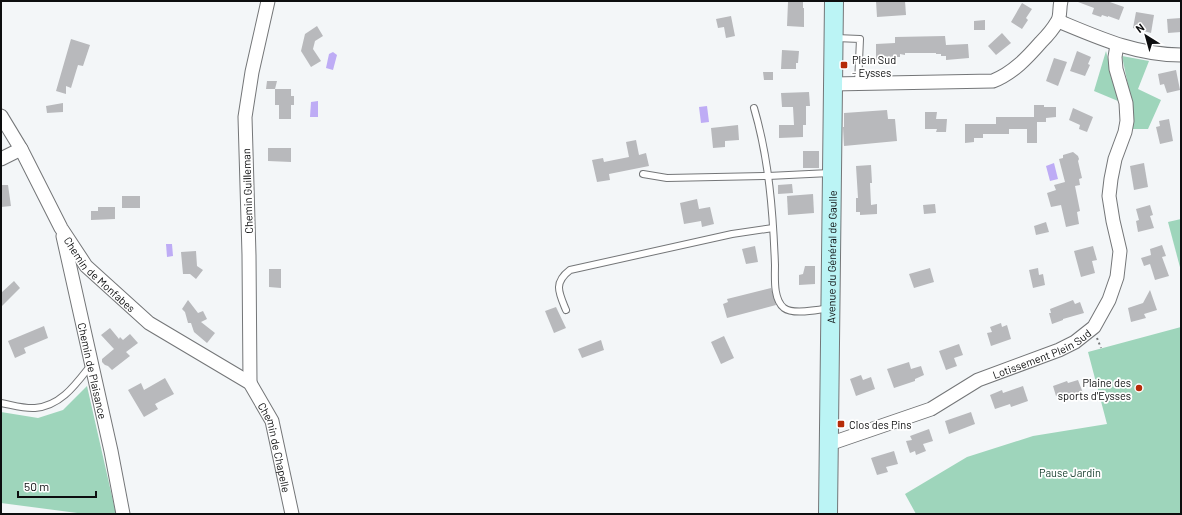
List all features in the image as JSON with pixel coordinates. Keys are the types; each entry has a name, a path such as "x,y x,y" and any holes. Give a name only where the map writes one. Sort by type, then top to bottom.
{"main road":[{"name":"Avenue du Général de Gaulle","path":"828,514 834,1"}],"street":[{"name":"Chemin Guilleman","path":"250,383 249,255 245,117 252,72 268,1"},
{"path":"832,84 993,81 1004,77 1027,59 1058,21 1061,1"},
{"path":"1058,21 1117,45 1153,54 1181,55"},
{"name":"Lotissement Plein Sud","path":"829,444 932,409 978,380 1059,350 1076,342 1094,327 1109,300 1117,277 1120,251 1109,196 1115,159 1125,132 1126,121 1126,102 1116,68 1115,57 1117,45"},
{"name":"Chemin de Monfabes","path":"1,116 21,149 61,228 86,266 149,324 250,383"},
{"path":"1,159 21,149"},
{"name":"Chemin de Plaisance","path":"61,228 111,451 123,514"},
{"name":"Chemin de Chapelle","path":"250,383 272,420 292,514"}],"lane":[{"path":"833,38 860,39 858,84"},
{"path":"754,108 760,127 768,176 778,299 783,308 791,312 830,308"},
{"path":"643,174 667,178 832,173"},
{"path":"566,310 559,293 559,285 563,276 570,270 732,234 773,228"},
{"path":"1,403 34,408 49,405 70,391 92,364"}],"green space":[{"path":"1106,51 1118,101 1094,91"},
{"path":"1122,56 1149,61 1138,89 1161,100 1148,129 1129,129 1131,100"},
{"path":"1181,219 1181,271 1168,222"},
{"name":"Pause Jardin","path":"1181,327 1181,514 916,514 905,494 967,457 1033,436 1107,424 1088,352"},
{"path":"87,386 116,514 85,514 1,503 1,412 38,418 63,410"}],"shaded area":[{"path":"333,52 337,55 333,70 326,68 329,54"},
{"path":"318,101 318,117 310,117 311,102"},
{"path":"707,106 709,122 701,123 699,107"},
{"path":"1054,163 1058,179 1050,181 1046,166"},
{"path":"166,244 172,244 173,256 167,257"}],"building":[{"path":"876,1 905,1 906,15 877,17"},
{"path":"1078,1 1107,1 1124,7 1119,20 1108,16 1102,15 1101,17 1092,14 1094,8"},
{"path":"788,2 803,2 804,27 787,26"},
{"path":"1022,3 1032,9 1026,18 1028,20 1022,29 1011,22"},
{"path":"1136,12 1154,15 1151,33 1133,28"},
{"path":"731,16 735,36 726,38 724,27 718,28 716,19"},
{"path":"1181,18 1181,32 1168,33 1167,19"},
{"path":"985,20 985,30 974,30 974,21"},
{"path":"317,26 323,36 315,41 313,49 321,61 311,67 301,51 305,34"},
{"path":"1002,33 1011,43 996,55 988,46"},
{"path":"945,36 946,45 968,44 969,58 946,60 946,56 941,56 941,54 936,53 905,53 905,55 900,54 900,57 895,57 895,61 876,60 876,44 895,43 895,37"},
{"path":"71,39 90,45 83,66 78,65 71,88 66,86 66,94 56,91"},
{"path":"782,50 799,51 796,69 781,69"},
{"path":"1077,51 1091,57 1088,64 1090,65 1085,76 1070,71"},
{"path":"1054,58 1067,62 1058,86 1046,81"},
{"path":"1176,70 1180,90 1167,93 1164,84 1160,85 1158,74"},
{"path":"763,72 773,72 773,80 764,80"},
{"path":"267,81 277,81 275,89 266,89"},
{"path":"275,89 291,89 291,96 294,96 294,105 291,105 291,119 279,119 279,105 275,105"},
{"path":"809,92 810,106 806,106 806,125 803,125 803,137 779,138 779,125 794,125 793,107 782,107 781,93"},
{"path":"63,103 63,112 47,113 46,106"},
{"path":"1034,105 1056,107 1056,117 1046,118 1046,122 1037,122 1037,143 1027,143 1027,129 1009,129 1009,134 983,134 983,138 974,138 974,142 965,143 965,124 996,124 996,117 1034,117"},
{"path":"1073,108 1093,117 1087,132 1079,129 1080,125 1069,120"},
{"path":"887,110 888,119 895,119 897,141 844,146 844,113"},
{"path":"925,112 937,112 936,119 947,119 946,132 936,132 937,129 925,129"},
{"path":"1169,119 1173,141 1160,144 1156,127 1160,126 1159,121"},
{"path":"738,125 739,140 725,141 725,147 713,148 711,128"},
{"path":"636,140 639,155 646,153 649,166 609,174 610,180 597,182 592,160 603,158 604,162 629,157 626,142"},
{"path":"268,148 291,148 291,162 268,161"},
{"path":"803,151 819,151 819,168 803,168"},
{"path":"1073,152 1078,156 1082,178 1079,179 1080,185 1075,186 1080,211 1077,212 1079,224 1066,227 1061,205 1051,207 1047,193 1056,190 1054,185 1065,182 1059,159 1063,158 1063,155"},
{"path":"1144,163 1148,187 1134,190 1130,166"},
{"path":"871,165 871,205 877,204 877,214 860,215 860,212 856,212 856,198 858,198 856,166"},
{"path":"792,184 793,193 778,194 778,185"},
{"path":"1,185 8,185 11,206 1,207"},
{"path":"813,194 814,213 788,215 787,196"},
{"path":"122,196 140,196 140,208 122,208"},
{"path":"697,199 699,209 710,207 714,224 702,227 701,221 684,224 680,203"},
{"path":"935,204 936,213 924,214 923,205"},
{"path":"1150,205 1153,215 1150,216 1154,228 1138,232 1136,221 1139,220 1136,209"},
{"path":"98,207 115,207 115,219 91,220 91,211 98,211"},
{"path":"1046,222 1049,232 1036,235 1034,226"},
{"path":"1162,245 1166,256 1162,257 1169,276 1155,280 1150,264 1144,266 1141,258 1151,255 1150,249"},
{"path":"755,246 758,262 746,264 742,249"},
{"path":"1093,246 1097,260 1092,261 1095,273 1081,277 1074,251"},
{"path":"196,251 197,266 203,270 196,279 190,274 183,274 181,252"},
{"path":"805,266 815,266 815,284 799,285 799,275 803,274"},
{"path":"930,268 934,282 914,288 909,274"},
{"path":"1038,268 1039,275 1043,274 1045,285 1033,288 1029,270"},
{"path":"269,269 281,269 281,288 269,287"},
{"path":"14,281 20,288 1,307 1,293"},
{"path":"771,288 776,305 727,318 723,304 728,302 727,299"},
{"path":"1150,290 1157,310 1144,314 1146,318 1131,322 1128,308 1143,303"},
{"path":"188,300 198,313 203,311 207,319 201,322 215,333 207,343 194,332 191,323 188,323 185,312 182,309"},
{"path":"1073,300 1075,304 1080,302 1084,313 1052,324 1049,313 1051,313 1050,309"},
{"path":"556,307 566,328 554,333 545,311"},
{"path":"1001,323 1002,327 1007,325 1011,339 991,346 987,333 992,332 990,327"},
{"path":"44,326 48,338 24,348 26,353 15,358 8,341"},
{"path":"110,328 119,339 120,337 123,340 130,334 138,343 126,352 130,356 112,370 102,362 102,359 114,349 101,335"},
{"path":"724,336 734,358 721,364 711,342"},
{"path":"601,340 604,350 582,358 578,349"},
{"path":"959,344 963,355 954,358 957,366 946,370 939,351"},
{"path":"909,362 911,369 921,366 924,375 915,379 915,381 894,388 887,369"},
{"path":"861,375 863,380 871,377 875,389 856,396 850,379"},
{"path":"165,378 174,394 155,404 158,409 144,417 128,390 141,383 144,390"},
{"path":"1078,380 1083,393 1072,397 1062,394 1056,396 1053,386 1067,381 1068,383"},
{"path":"1023,386 1028,401 1011,407 1010,404 995,409 990,395 1002,390 1003,393"},
{"path":"971,412 975,424 949,434 945,421"},
{"path":"929,429 933,441 923,444 926,451 916,455 915,451 910,453 906,441 912,440 910,436"},
{"path":"894,451 898,464 886,467 888,472 877,475 871,458"}],"place":[{"name":"Plein Sud - Eysses","path":"844,65"},
{"name":"Plaine des sports d'Eysses","path":"1139,388"},
{"name":"Clos des Pins","path":"841,424"}]}
